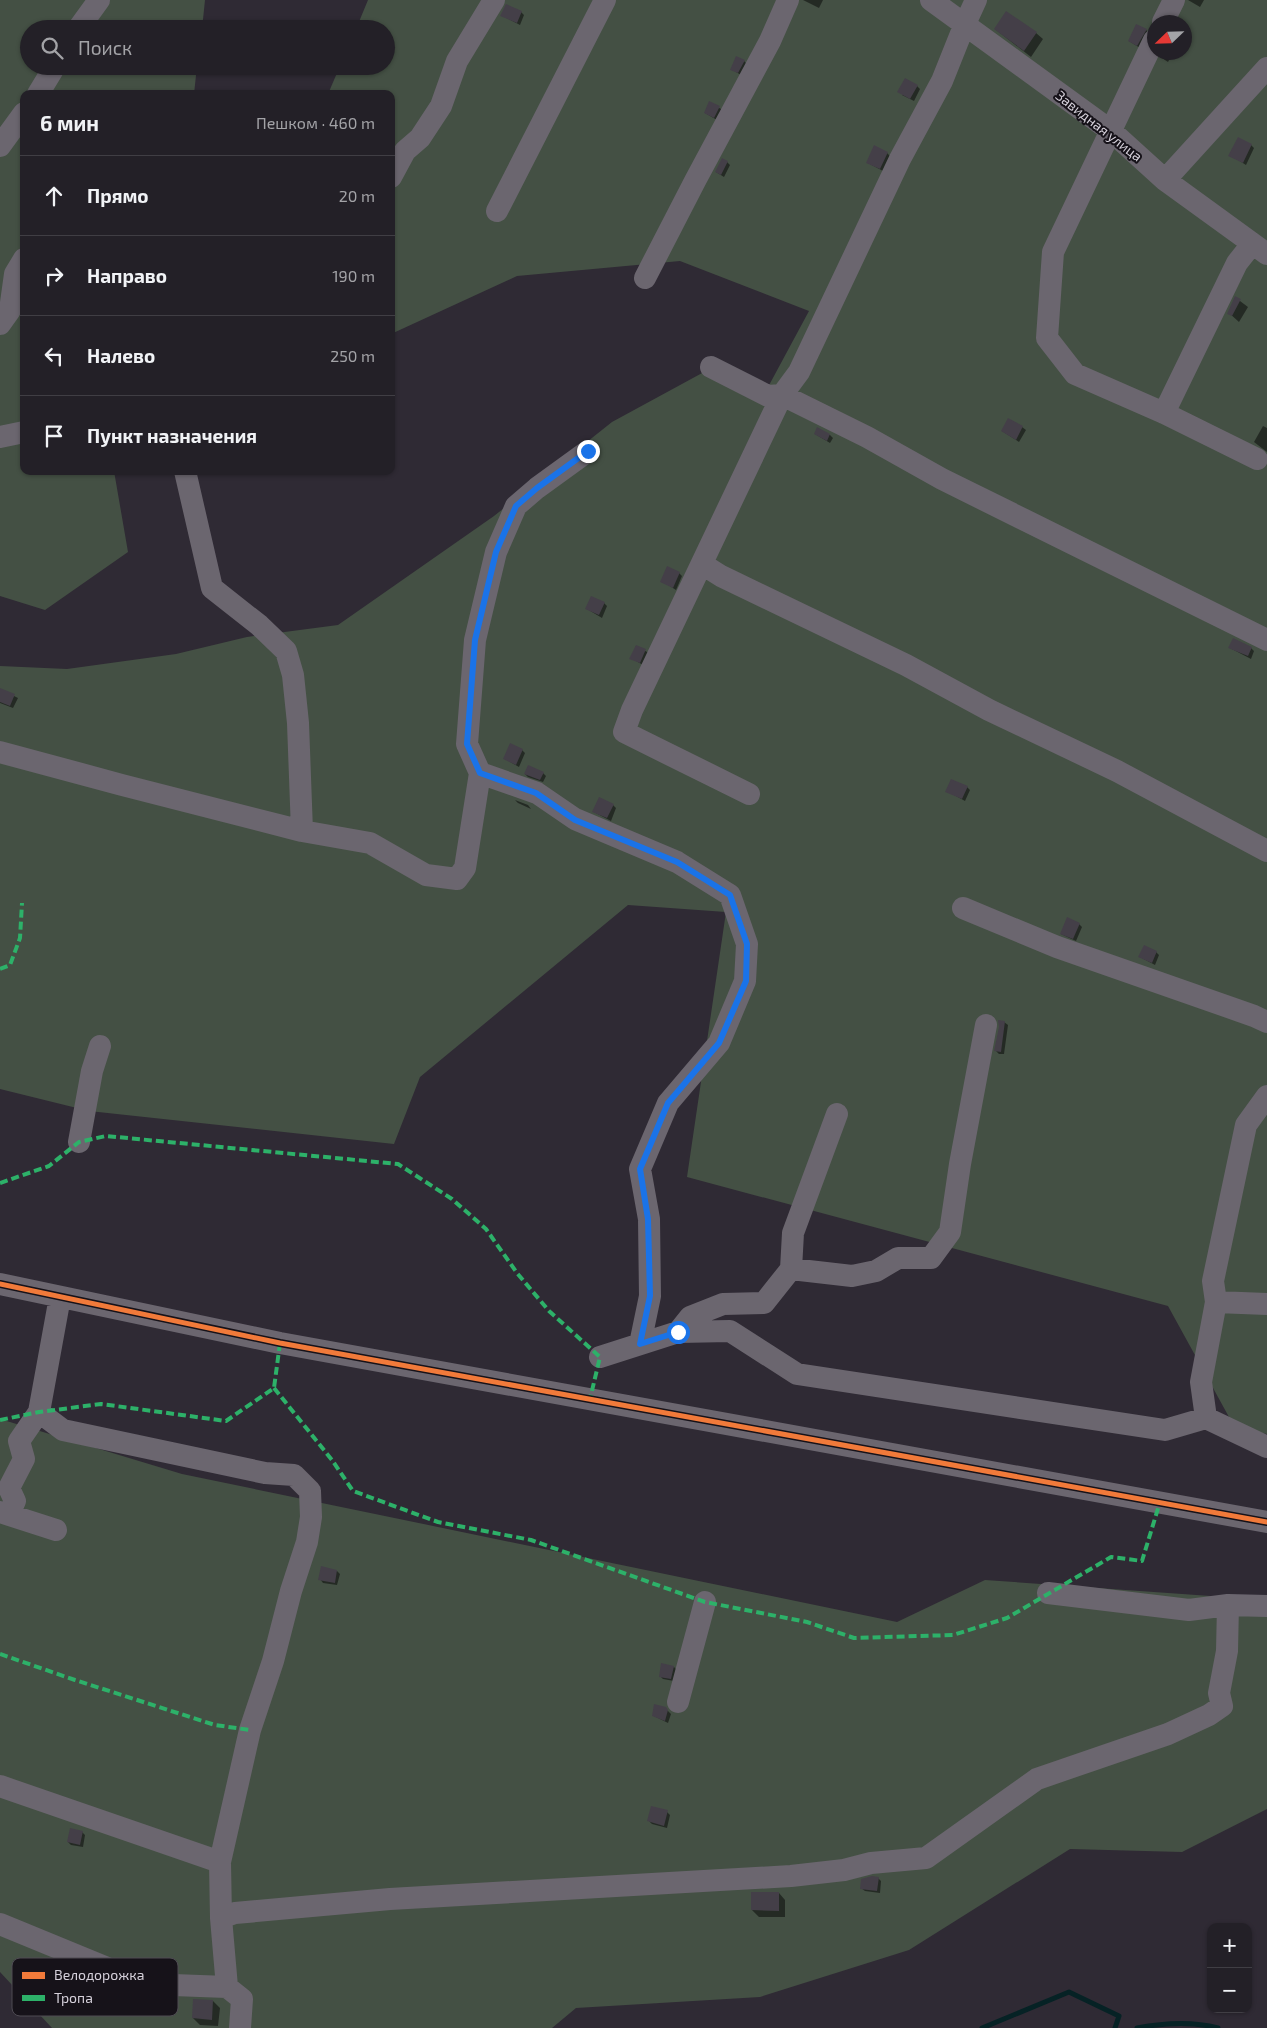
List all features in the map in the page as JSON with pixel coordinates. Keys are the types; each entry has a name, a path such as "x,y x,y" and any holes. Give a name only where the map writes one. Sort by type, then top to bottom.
{"street":[{"path":"85,20 99,0"},
{"path":"395,170 405,152 420,138 441,106 458,61 494,0"},
{"path":"497,212 605,0"},
{"path":"645,278 770,41 788,0"},
{"name":"Завидная улица","path":"931,0 1111,132 1165,180 1260,249"},
{"path":"749,794 624,732 632,710 782,395 798,372 900,159 942,81 976,0"},
{"path":"1166,15 1174,0"},
{"path":"1147,55 1052,252 1047,338 1075,374 1164,413 1257,459"},
{"path":"1165,180 1267,68"},
{"path":"40,90 50,75"},
{"path":"0,146 20,118"},
{"path":"1164,413 1236,263 1260,249"},
{"path":"0,324 10,310 14,274 20,265"},
{"path":"711,368 768,396 782,395 867,437 942,479 1267,640"},
{"path":"0,752 302,831 370,843 426,875 457,879 465,868 480,773 467,744 475,640 496,552 516,506 537,488 588,451"},
{"path":"186,475 212,588 259,625 286,651 294,675 298,723 302,831"},
{"path":"702,564 721,576 906,665 989,710 1117,771 1267,851"},
{"path":"480,773 536,793 575,820 677,862 730,895 747,944 746,981 719,1043 668,1103 640,1169 648,1219 650,1296 640,1344"},
{"path":"962,908 1057,947 1267,1022"},
{"path":"790,1269 852,1276 876,1271 898,1258 931,1258 950,1232 960,1164 986,1025"},
{"path":"79,1142 92,1071 100,1046"},
{"path":"1206,1418 1201,1382 1216,1302 1213,1281 1246,1125 1267,1096"},
{"path":"678,1332 690,1317 723,1304 764,1303 790,1269 793,1233 837,1114"},
{"path":"0,1284 280,1343 1267,1522"},
{"path":"56,1530 4,1513 15,1501 9,1488 24,1459 19,1441 39,1412 60,1297"},
{"path":"1216,1302 1267,1304"},
{"path":"600,1357 678,1332 730,1331 797,1374 1164,1430 1206,1418 1267,1447"},
{"path":"39,1412 63,1430 265,1472 294,1475 310,1491 312,1517 307,1542 291,1591 273,1661 250,1730 220,1862 221,1918 226,1987"},
{"path":"1048,1593 1189,1610 1228,1605 1267,1606"},
{"path":"678,1702 704,1602"},
{"path":"221,1918 235,1913 390,1899 791,1876 844,1870 871,1863 926,1858 1037,1779 1168,1734 1209,1715 1222,1706 1219,1693 1227,1651 1228,1605"},
{"path":"0,1786 220,1862"},
{"path":"0,1924 83,1958"},
{"path":"178,1985 226,1987 242,2000 240,2028"}],"green space":[{"path":"0,0 205,0 203,20 20,20 20,75 196,75 194,90 20,90 20,475 115,475 128,552 45,610 0,596"},
{"path":"368,0 1267,0 1267,1434 1235,1428 1168,1306 687,1177 726,912 628,905 420,1077 394,1144 89,1111 0,1089 0,666 67,669 176,654 247,637 338,625 494,516 612,422 704,372 767,389 809,311 680,261 517,276 395,332 395,90 330,90 336,75 395,75 395,20 360,20"},
{"path":"0,1419 182,1474 897,1622 985,1580 1267,1600 1267,1809 1182,1852 1070,1849 909,1950 760,1997 576,2008 552,2028 52,2028 41,2016 178,2016 178,1958 12,1958 12,1985 0,1972"}],"building":[{"path":"506,4 522,11 517,23 500,16"},
{"path":"1006,11 1037,32 1024,51 994,29"},
{"path":"1136,24 1147,29 1137,46 1128,41"},
{"path":"736,56 745,60 738,73 730,70"},
{"path":"905,78 918,85 910,99 897,92"},
{"path":"709,101 720,106 714,118 704,113"},
{"path":"1238,137 1252,144 1243,163 1228,156"},
{"path":"874,145 888,152 880,169 866,163"},
{"path":"722,158 728,161 721,175 715,172"},
{"path":"1235,296 1241,299 1232,316 1227,314"},
{"path":"1008,418 1023,426 1016,440 1001,431"},
{"path":"817,427 830,434 827,441 814,434"},
{"path":"667,566 680,572 673,588 660,582"},
{"path":"591,596 605,602 599,615 585,609"},
{"path":"1233,638 1252,647 1248,656 1228,648"},
{"path":"636,645 646,649 640,663 629,659"},
{"path":"0,688 15,694 10,706 0,702"},
{"path":"510,743 523,749 516,765 503,759"},
{"path":"528,765 544,772 540,780 524,774"},
{"path":"951,779 968,786 962,799 945,792"},
{"path":"599,797 614,804 607,818 592,812"},
{"path":"1067,917 1080,923 1073,939 1060,934"},
{"path":"1144,945 1157,951 1152,963 1138,957"},
{"path":"998,1020 1005,1021 1001,1052 994,1051 999,1027"},
{"path":"321,1566 337,1570 335,1583 318,1580"},
{"path":"661,1663 674,1666 671,1679 659,1677"},
{"path":"654,1704 666,1707 668,1710 665,1721 652,1716"},
{"path":"651,1806 668,1810 664,1826 647,1821"},
{"path":"70,1828 83,1831 80,1845 67,1842"},
{"path":"872,1876 879,1877 877,1891 860,1889 861,1879"},
{"path":"751,1892 779,1892 779,1911 751,1910"},
{"path":"193,1999 213,2000 212,2020 192,2018"}],"waterway":[{"path":"982,2028 1069,1992 1119,2016 1115,2028"},
{"path":"1137,2028 1178,2024 1198,2024 1218,2028"}],"marked path":[{"path":"0,969 10,965 20,938 22,903"},
{"path":"0,1183 49,1166 79,1142 106,1136 398,1164 452,1199 486,1229 517,1273 549,1311 600,1357 590,1399"},
{"path":"0,1420 39,1412 101,1404 226,1421 274,1388 280,1343"},
{"path":"274,1388 332,1460 353,1491 438,1522 531,1540 705,1602 807,1622 854,1638 953,1635 1007,1618 1111,1557 1142,1561 1160,1502"},
{"path":"0,1654 215,1725 250,1730"}],"cycle path":[{"path":"0,1284 280,1343 1267,1522"}],"route":[{"path":"588,451 537,488 516,506 496,552 475,640 467,744 480,773 536,793 575,820 677,862 730,895 747,944 746,981 719,1043 668,1103 640,1169 648,1219 650,1296 640,1344 678,1332"}]}
